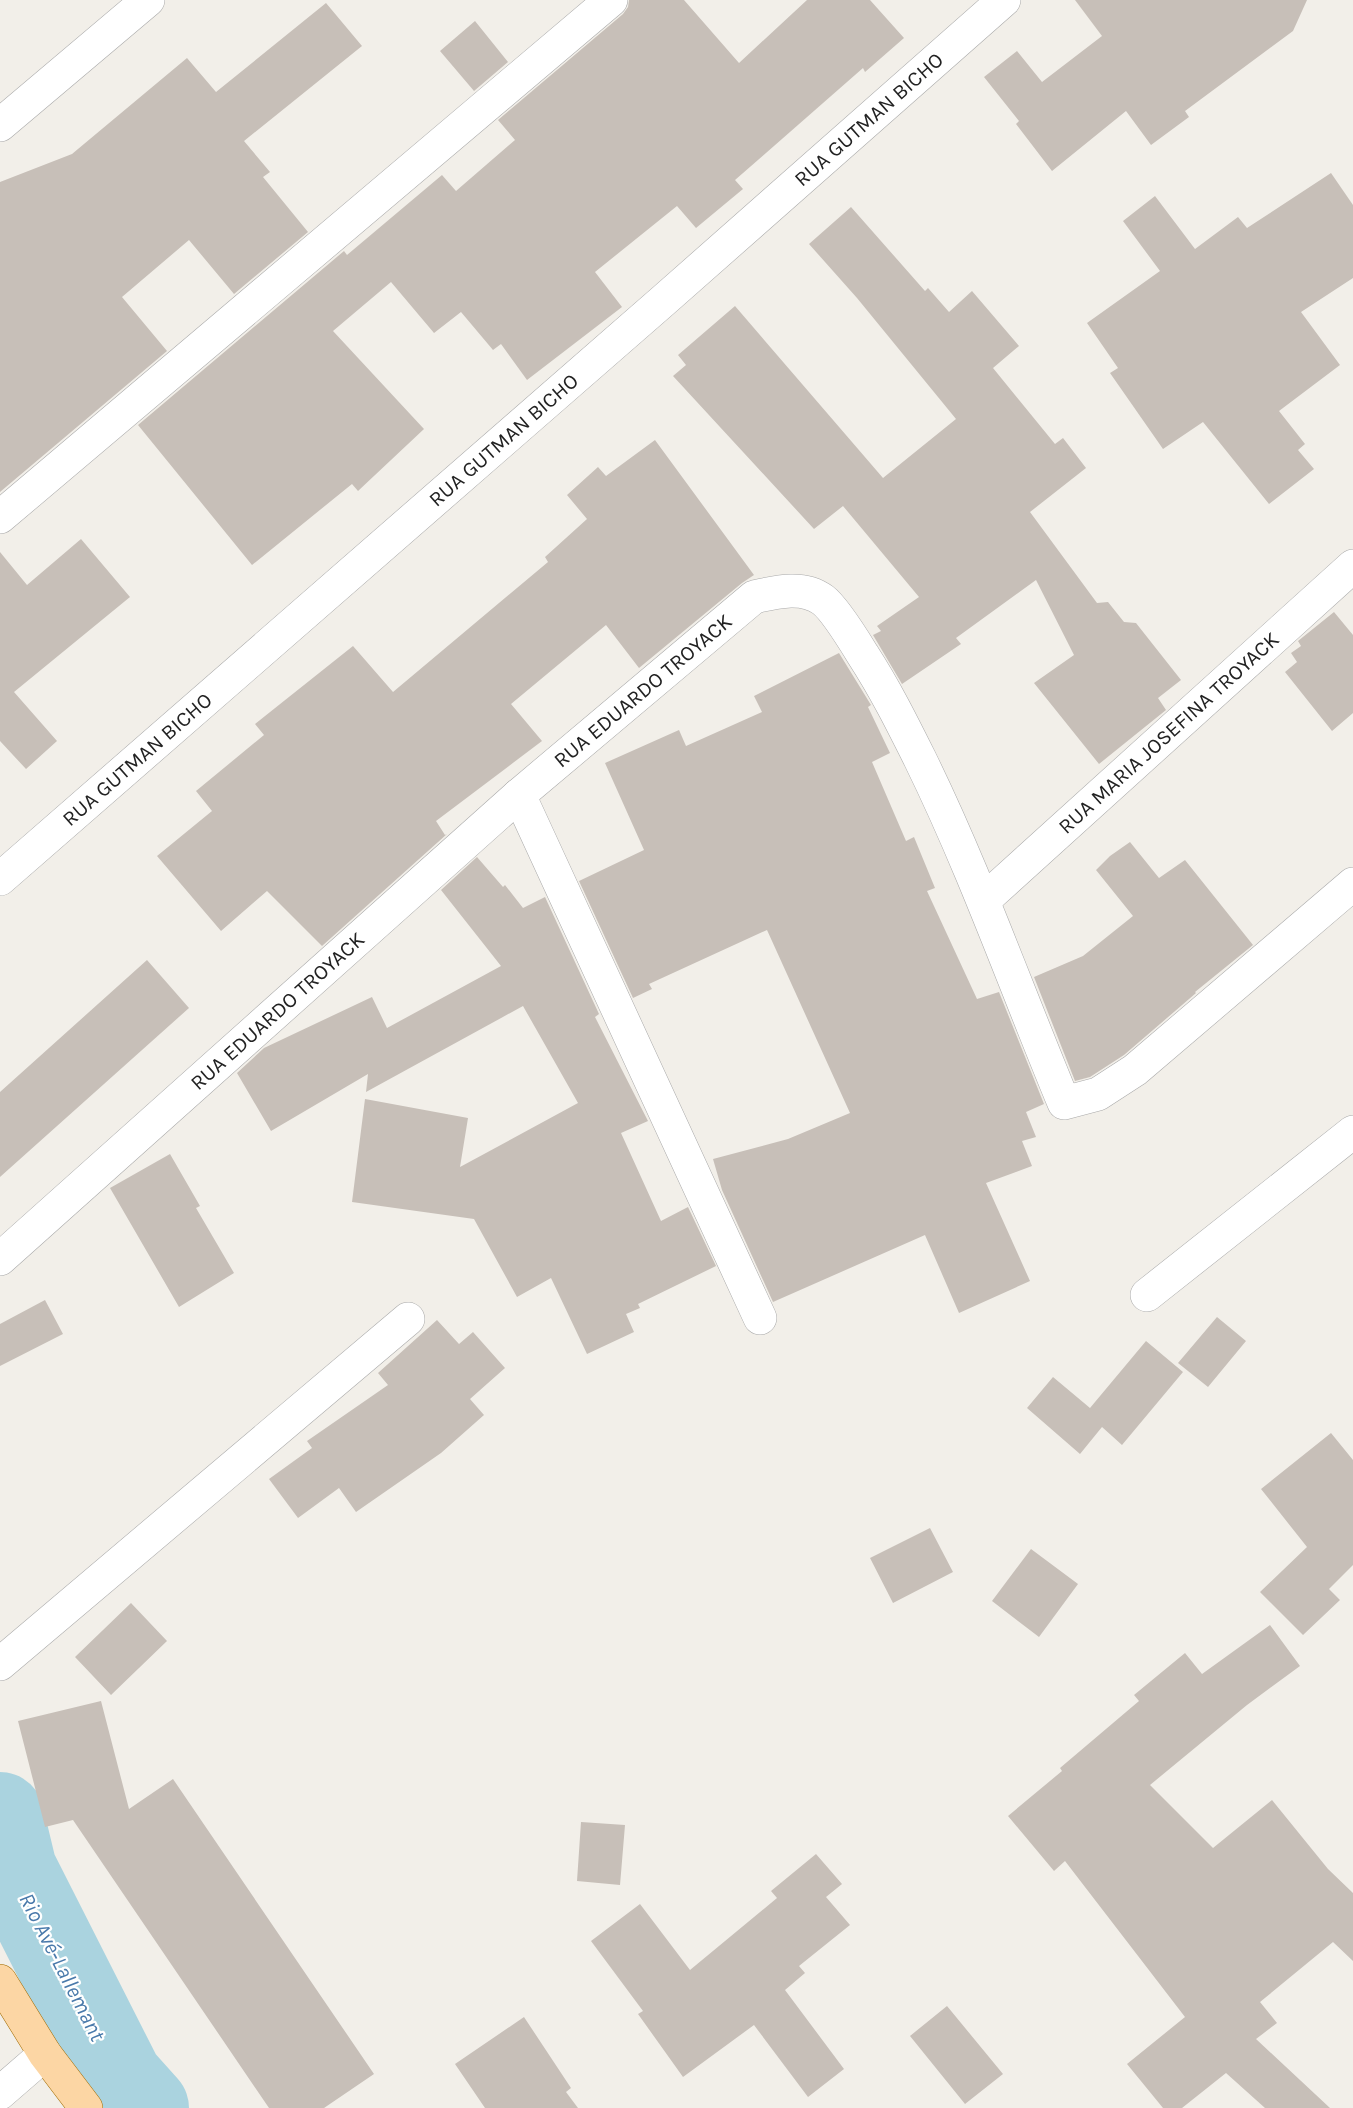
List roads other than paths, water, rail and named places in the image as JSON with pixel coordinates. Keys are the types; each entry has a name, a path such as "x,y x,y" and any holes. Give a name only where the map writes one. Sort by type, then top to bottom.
{"main road":[{"path":"0,1981 45,2054 86,2108"}],"street":[{"path":"0,125 148,0"},
{"path":"0,517 611,0"},
{"name":"RUA GUTMAN BICHO","path":"0,879 1004,0"},
{"name":"RUA MARIA JOSEFINA TROYACK","path":"984,900 1353,566"},
{"name":"RUA EDUARDO TROYACK","path":"0,1259 519,795 753,597 780,591 806,592 824,600 886,690 938,795 984,900 1064,1103 1098,1094 1135,1070 1353,884"},
{"path":"519,795 760,1318"},
{"path":"1147,1295 1353,1132"},
{"path":"4,1660 408,1320"},
{"path":"0,2093 45,2054"}],"waterway":[{"name":"Rio Avé‐Lallemant","path":"0,1816 13,1870 119,2079 145,2108"}]}
